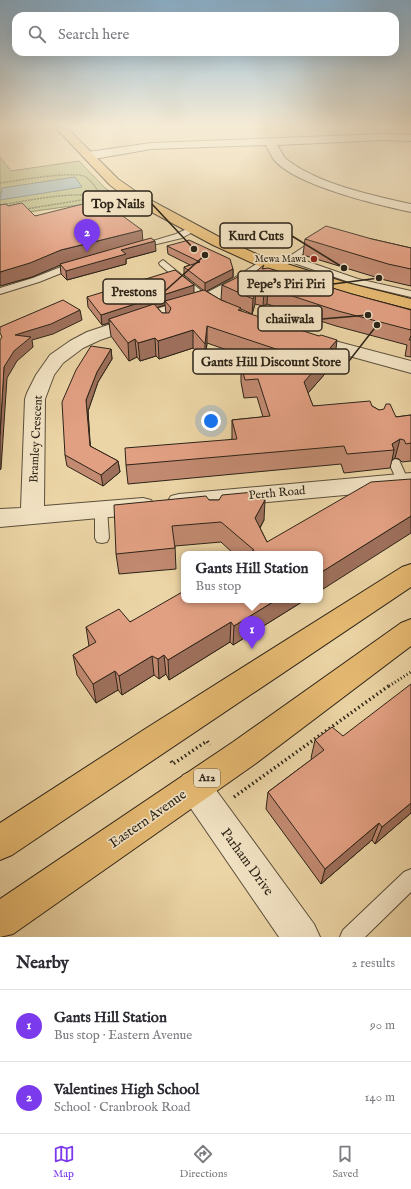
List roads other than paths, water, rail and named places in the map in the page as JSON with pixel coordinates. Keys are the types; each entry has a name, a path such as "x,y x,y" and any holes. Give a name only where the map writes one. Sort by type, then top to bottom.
{"main road":[{"path":"101,169 114,182 136,198 194,229 342,287 411,304"},
{"path":"279,263 271,271 310,286 411,314"},
{"path":"0,843 156,739 411,574"},
{"name":"Eastern Avenue","path":"0,921 244,753 411,630"}],"street":[{"path":"295,169 350,192 411,208"},
{"name":"Bramley Crescent","path":"32,516 35,399 40,383 60,356 76,345 103,333 160,319 227,290 279,263"},
{"path":"206,299 223,311"},
{"path":"290,334 411,367"},
{"name":"Perth Road","path":"0,518 101,509 212,505 403,475"},
{"name":"Parham Drive","path":"194,786 301,937"}],"lane":[{"path":"127,226 114,215 115,202 136,198"},
{"path":"132,249 194,229"},
{"path":"139,235 151,244"},
{"path":"279,263 324,237"},
{"path":"0,291 88,261"},
{"path":"163,263 206,299"},
{"path":"279,263 411,294"},
{"path":"101,509 102,538"},
{"path":"350,937 411,878"}],"water":[{"path":"75,177 82,187 0,200 2,188"}],"place":[{"name":"Top Nails","path":"194,249"},
{"name":"Valentines High School","path":"87,252"},
{"name":"Prestons","path":"205,255"},
{"name":"Mewa Mawa","path":"314,259"},
{"name":"Kurd Cuts","path":"344,268"},
{"name":"Pepe's Piri Piri","path":"379,278"},
{"name":"chaiiwala","path":"368,315"},
{"name":"Gants Hill Discount Store","path":"377,325"},
{"name":"Gants Hill Station","path":"252,649"}]}
